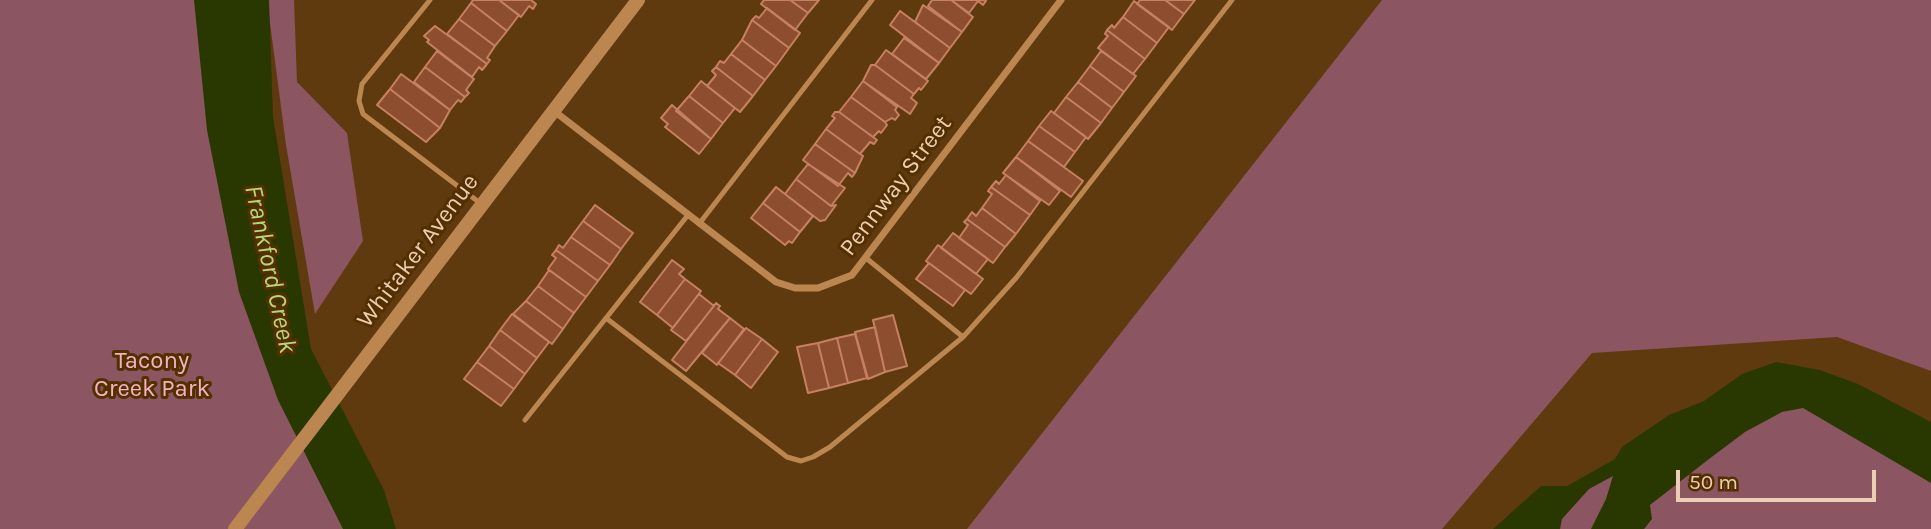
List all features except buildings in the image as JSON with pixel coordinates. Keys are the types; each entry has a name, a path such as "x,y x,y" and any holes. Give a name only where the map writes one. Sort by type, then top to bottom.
{"main road":[{"name":"Whitaker Avenue","path":"235,529 638,0"}],"street":[{"name":"Pennway Street","path":"554,111 776,282 795,288 818,288 852,275 1061,0"}],"lane":[{"path":"430,0 362,84 359,101 363,114 482,205"},
{"path":"699,223 872,0"},
{"path":"606,318 786,457 801,461 830,447 963,337 1016,278 1232,0"},
{"path":"525,420 688,215"},
{"path":"866,258 963,337"}],"green space":[{"name":"Tacony Creek Park","path":"0,0 244,0 279,274 368,529 0,529"},
{"path":"267,0 294,0 297,82 347,133 363,241 315,314 286,145"},
{"path":"1382,0 1931,0 1931,371 1837,337 1592,353 1442,529 967,529"},
{"path":"1783,376 1931,452 1931,529 1509,529"}],"water":[{"name":"Frankford Creek","path":"194,0 269,0 273,117 311,349 384,490 396,529 343,529 278,400 239,292 207,130"},
{"path":"1776,362 1820,370 1858,384 1931,422 1931,483 1803,408 1782,412 1745,432 1709,459 1650,505 1652,519 1644,529 1591,529 1606,499 1613,476 1589,489 1562,519 1560,529 1493,529 1541,486 1567,486 1615,459 1622,447 1669,415 1704,401 1742,374"}]}
